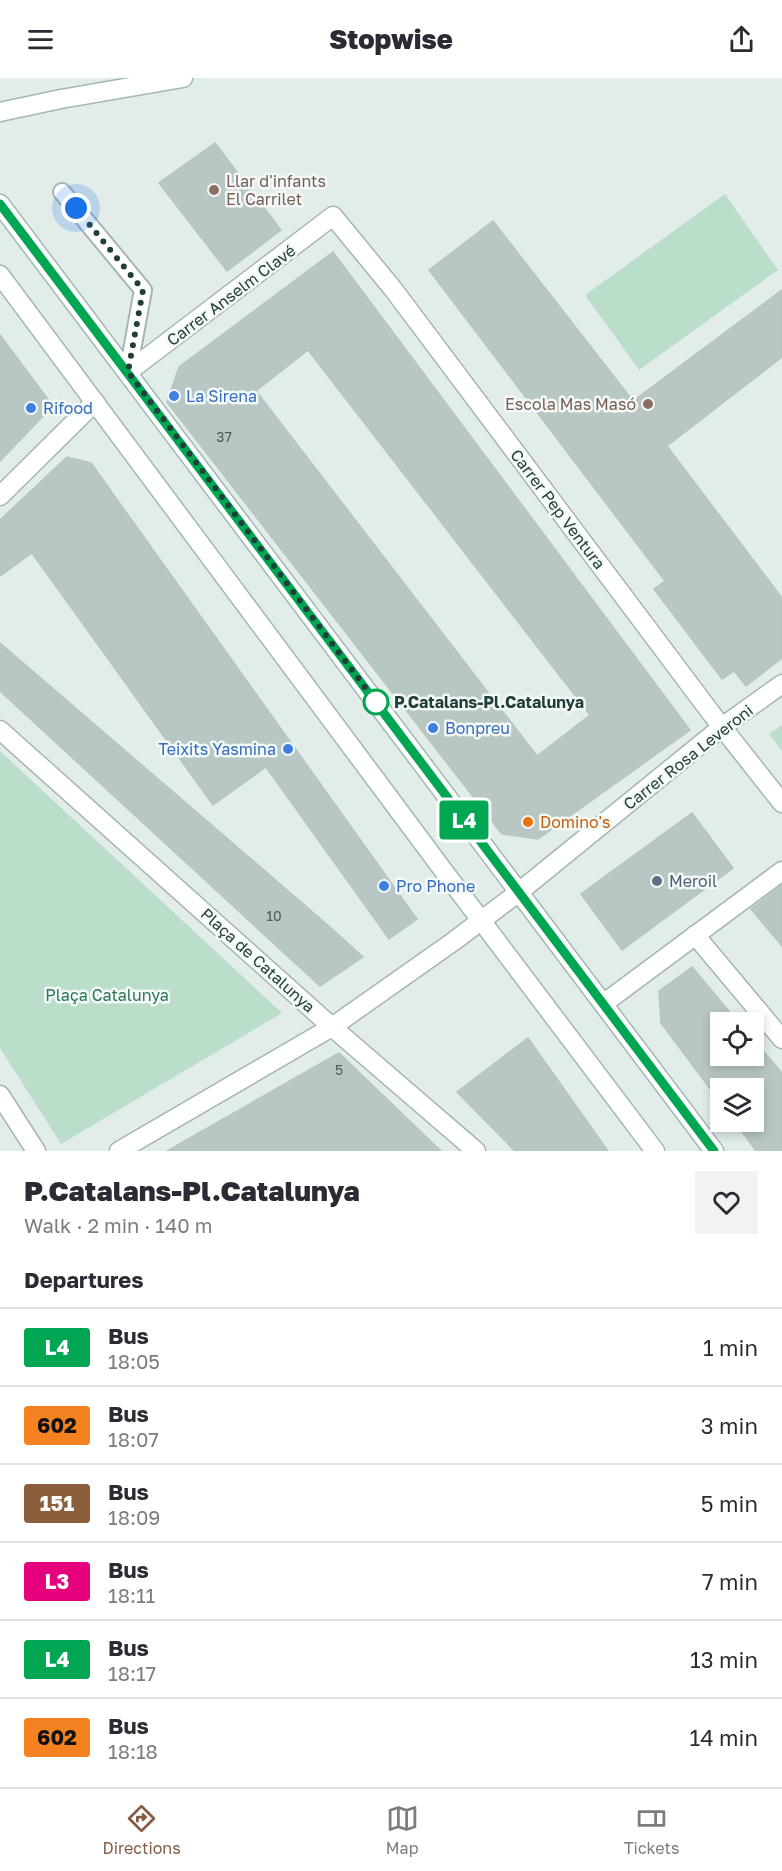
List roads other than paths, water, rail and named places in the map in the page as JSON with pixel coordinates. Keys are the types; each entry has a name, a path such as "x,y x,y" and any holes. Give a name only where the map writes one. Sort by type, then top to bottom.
{"street":[{"path":"0,112 183,78"},
{"path":"0,204 714,1151"},
{"name":"Carrer Anselm Clavé","path":"128,372 333,216"},
{"name":"Carrer Pep Ventura","path":"333,216 393,289 722,728 782,803"},
{"path":"0,275 655,1151"},
{"path":"0,496 95,402"},
{"name":"Carrer Rosa Leveroni","path":"482,921 722,728 782,684"},
{"name":"Plaça de Catalunya","path":"0,730 332,1027 119,1151"},
{"path":"603,1004 782,871"},
{"path":"476,1151 332,1027 482,921"},
{"path":"695,935 782,1040"},
{"path":"0,1095 36,1151"}],"lane":[{"path":"62,192 143,290 128,372"}],"place":[{"name":"Llar d'infants El Carrilet","path":"214,190"},
{"name":"La Sirena","path":"174,396"},
{"name":"Escola Mas Masó","path":"648,404"},
{"name":"Rifood","path":"31,408"},
{"name":"P.Catalans-Pl.Catalunya","path":"376,702"},
{"name":"Bonpreu","path":"433,728"},
{"name":"Teixits Yasmina","path":"288,749"},
{"name":"Domino's","path":"528,822"},
{"name":"Meroil","path":"657,881"},
{"name":"Pro Phone","path":"384,886"}],"park label":[{"name":"Plaça Catalunya","path":"107,995"}]}
